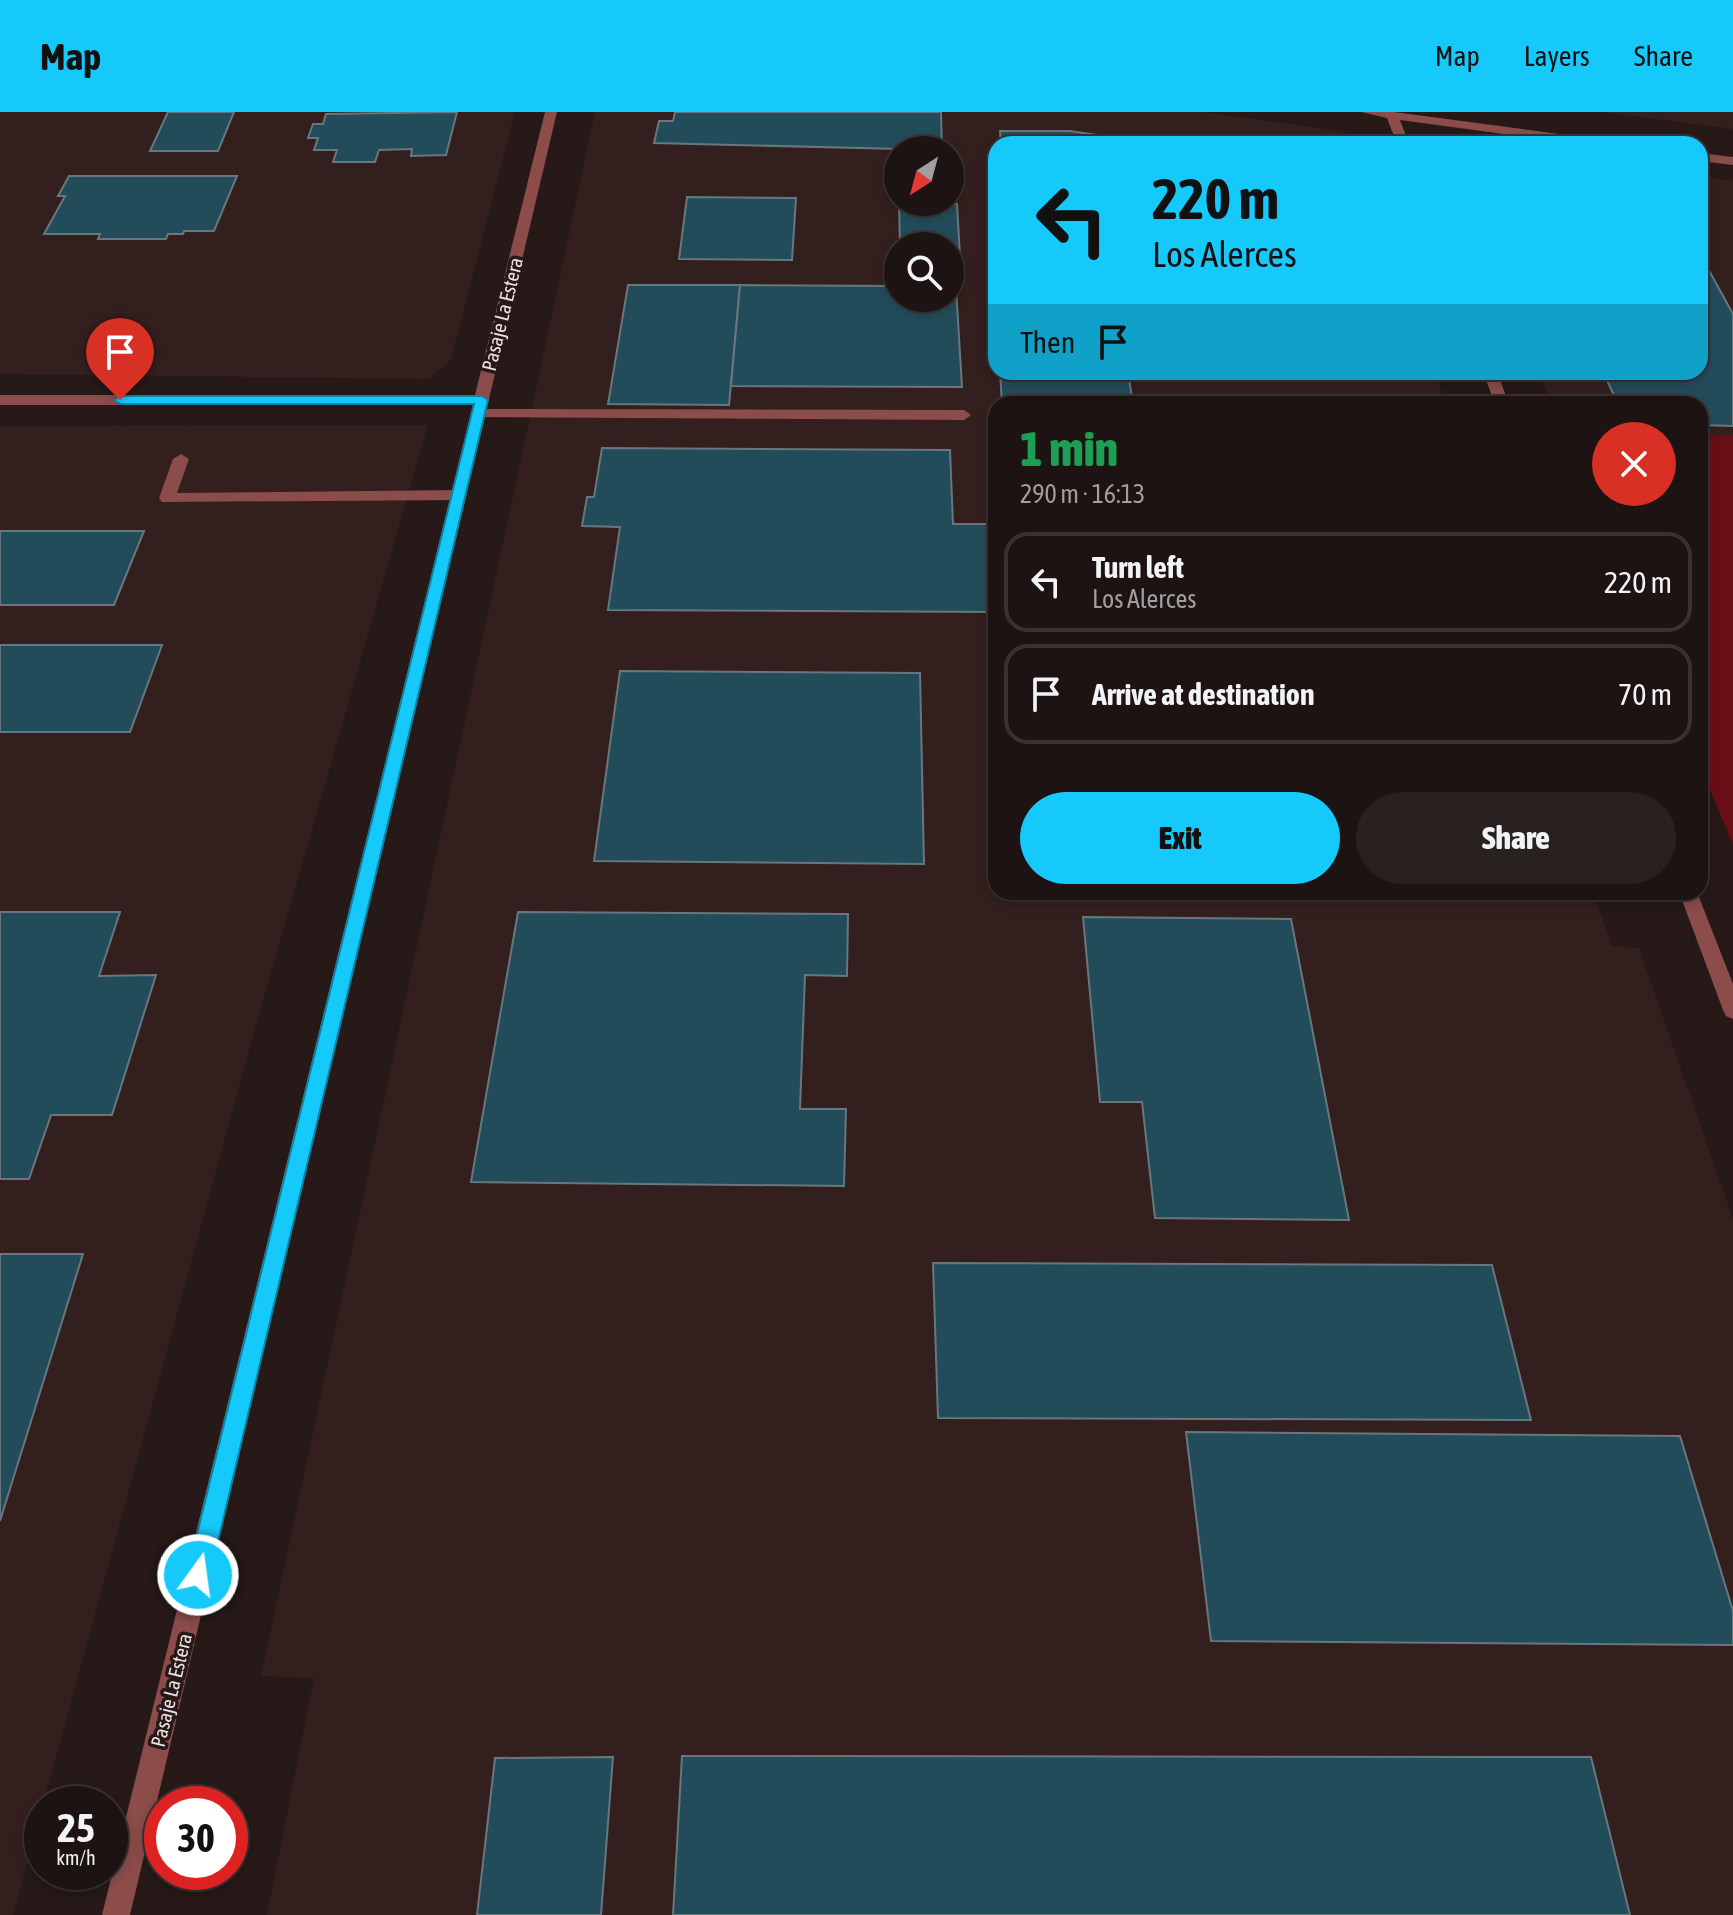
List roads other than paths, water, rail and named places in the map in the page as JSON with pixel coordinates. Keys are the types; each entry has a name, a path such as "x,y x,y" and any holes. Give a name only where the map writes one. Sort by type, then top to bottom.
{"street":[{"name":"Pasaje La Estera","path":"116,1915 551,112"},
{"path":"1367,112 1546,136"},
{"path":"1392,115 1400,136"},
{"path":"1708,158 1733,161"},
{"path":"0,400 964,415"},
{"path":"181,459 167,498 459,495"},
{"path":"1691,900 1733,1010"}]}
